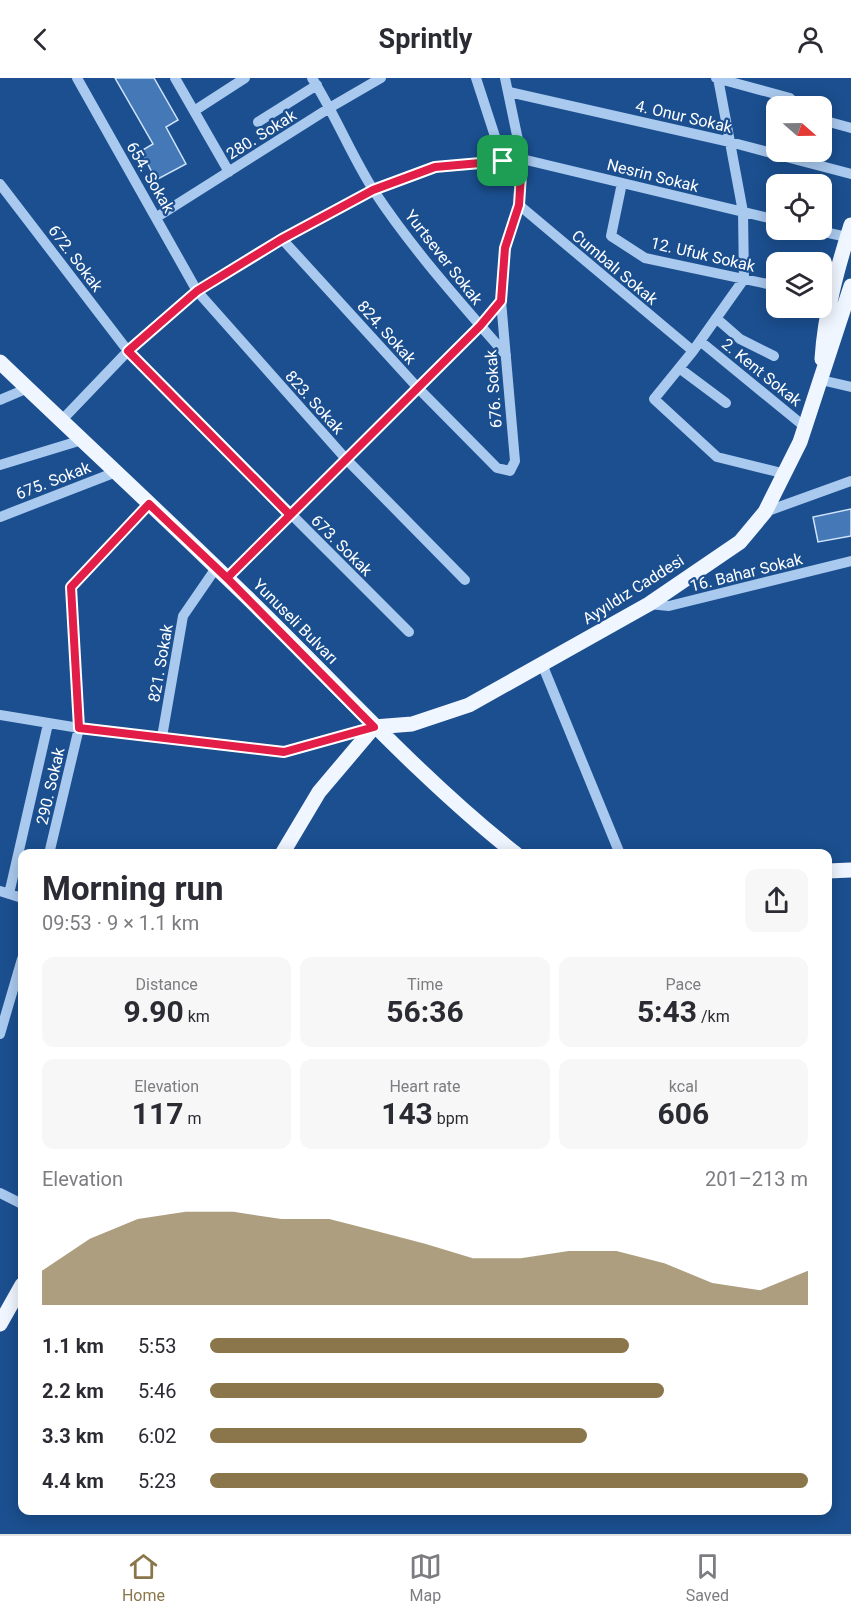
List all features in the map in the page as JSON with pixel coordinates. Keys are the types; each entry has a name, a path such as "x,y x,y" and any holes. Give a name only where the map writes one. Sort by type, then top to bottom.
{"main road":[{"name":"Ayyıldız Caddesi","path":"832,280 849,231"},
{"name":"Ayyıldız Caddesi","path":"374,727 412,724 469,705 649,603 740,542 765,512 786,474 805,427 851,286"},
{"name":"Ayyıldız Caddesi","path":"821,380 825,318"},
{"name":"Yunuseli Bulvarı","path":"0,362 222,573 374,727 510,849"},
{"path":"285,849 319,792 374,727"},
{"path":"832,871 851,870"},
{"path":"0,1324 18,1293"}],"street":[{"name":"654. Sokak","path":"77,78 197,291"},
{"path":"175,78 229,172"},
{"path":"194,111 245,78"},
{"name":"280. Sokak","path":"157,217 381,78"},
{"path":"476,78 503,161"},
{"name":"676. Sokak","path":"497,468 510,471 514,461 501,301 505,248 519,205 522,159 505,78"},
{"path":"783,96 717,78 743,212 744,279 693,351 654,399 717,457 786,474"},
{"path":"258,122 314,81"},
{"name":"Yurtsever Sokak","path":"314,81 331,107 373,190 439,279 506,356"},
{"name":"4. Onur Sokak","path":"509,92 730,142 851,174"},
{"path":"832,123 851,128"},
{"name":"Nesrin Sokak","path":"61,421 128,351 197,291 282,239 373,190 435,167 522,159 766,217"},
{"name":"12. Ufuk Sokak","path":"622,183 611,236 645,258 766,284"},
{"name":"672. Sokak","path":"0,184 128,351"},
{"name":"Cumbalı Sokak","path":"519,205 693,351"},
{"path":"832,230 849,231"},
{"name":"824. Sokak","path":"282,239 418,388 497,468"},
{"name":"823. Sokak","path":"197,291 346,459 465,580"},
{"name":"821. Sokak","path":"162,737 183,616 222,573 290,515 480,326 501,301"},
{"path":"716,318 740,339 774,356"},
{"name":"2. Kent Sokak","path":"700,341 805,427"},
{"name":"673. Sokak","path":"128,351 409,632"},
{"path":"679,368 726,403"},
{"path":"821,380 851,387"},
{"path":"0,400 28,388"},
{"path":"0,465 82,440"},
{"name":"675. Sokak","path":"0,517 116,472"},
{"path":"765,512 851,481"},
{"name":"290. Sokak","path":"50,849 79,728 71,587 149,504"},
{"name":"16. Bahar Sokak","path":"649,603 669,606 851,561"},
{"path":"542,664 618,849"},
{"path":"0,715 48,724 284,752 374,727"},
{"path":"5,893 48,724"},
{"path":"0,1034 5,1004 18,970"},
{"path":"0,1193 18,1202"}],"building":[{"path":"115,78 154,78 178,120 166,127 186,164 156,180 141,151 153,144"},
{"path":"851,509 851,536 818,542 813,517"}],"route":[{"path":"503,161 435,167 373,190 282,239 197,291 128,351 290,515 227,578 374,727 284,752 79,728 71,587 149,504 227,578 480,326 501,301 505,248 519,205 522,159 503,161"}]}
